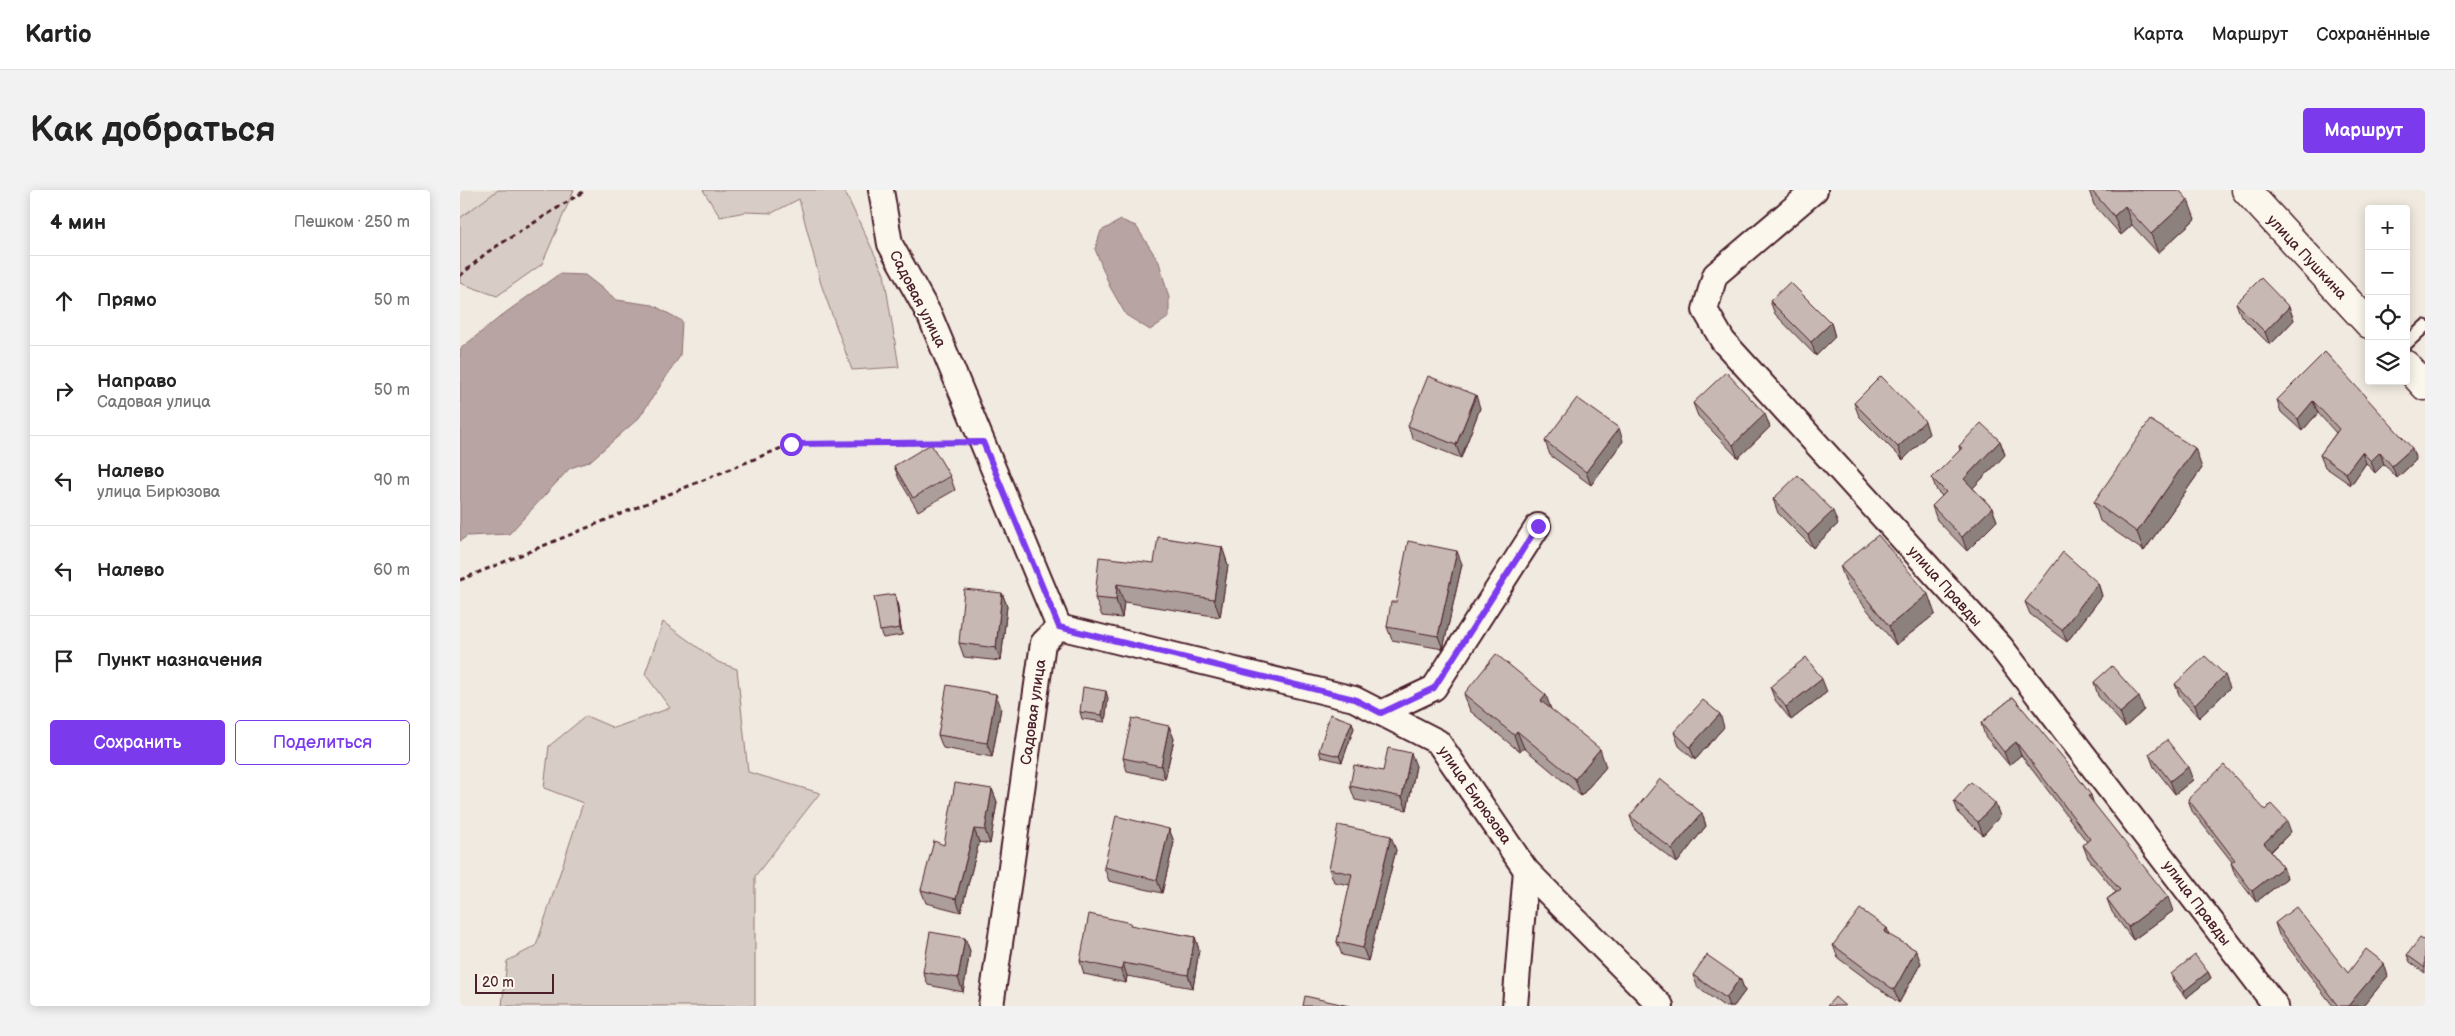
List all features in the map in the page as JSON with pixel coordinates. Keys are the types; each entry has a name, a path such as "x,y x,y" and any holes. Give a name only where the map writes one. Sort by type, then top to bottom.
{"main road":[{"name":"улица Пушкина","path":"2246,190 2365,320"},
{"path":"2410,369 2425,386"}],"street":[{"name":"Садовая улица","path":"881,190 890,244 930,316 1059,627 1043,643 991,1006"},
{"name":"улица Правды","path":"1815,190 1714,275 1705,310 1723,341 2001,647 2276,1006"},
{"path":"1381,713 1434,688 1538,526"},
{"name":"улица Бирюзова","path":"1059,627 1354,699 1438,742 1526,870 1662,1006"},
{"path":"1515,1006 1526,870"}],"lane":[{"path":"2410,340 2425,326"}],"path":[{"path":"460,276 486,253 586,190"},
{"path":"460,580 791,444 983,442"}],"shaded area":[{"path":"460,190 512,190 460,231"},
{"path":"498,190 574,190 542,264 497,296 460,283 460,218"},
{"path":"703,190 844,190 884,274 899,367 852,370 821,284 799,199 772,213 745,212 720,217"},
{"path":"1121,220 1136,226 1159,262 1169,298 1169,317 1150,330 1126,315 1110,287 1095,249 1101,231"},
{"path":"559,274 585,275 617,300 653,305 682,321 680,356 639,418 589,462 570,468 509,534 467,536 460,541 460,349 505,313"},
{"path":"663,622 718,662 737,669 748,772 820,793 755,876 755,1006 502,1006 507,961 536,946 583,803 544,788 549,746 586,716 614,728 670,708 645,674"}],"building":[{"path":"2091,190 2179,190 2188,200 2151,234 2125,206 2114,216"},
{"path":"2261,278 2289,307 2265,332 2236,303"},
{"path":"1790,282 1831,323 1811,342 1770,301"},
{"path":"2325,352 2412,448 2392,466 2380,452 2371,461 2362,452 2346,473 2320,455 2339,429 2313,401 2298,419 2277,400"},
{"path":"1726,372 1765,414 1733,445 1693,403"},
{"path":"1428,376 1476,395 1456,445 1408,426"},
{"path":"1881,376 1925,421 1898,447 1854,403"},
{"path":"1577,398 1619,428 1586,472 1545,441"},
{"path":"2150,420 2195,448 2137,532 2094,502"},
{"path":"1981,423 2000,441 1964,479 1992,508 1962,537 1932,506 1946,492 1932,478 1962,448 1959,446"},
{"path":"931,444 950,476 913,498 894,466"},
{"path":"1798,475 1833,511 1808,535 1773,499"},
{"path":"1878,535 1928,594 1889,626 1840,566"},
{"path":"1158,537 1222,547 1214,599 1117,584 1116,600 1095,598 1099,557 1154,563"},
{"path":"1408,541 1457,551 1438,636 1387,627 1391,602 1396,602"},
{"path":"2063,552 2098,583 2062,630 2025,602"},
{"path":"964,589 1002,593 996,648 959,643"},
{"path":"895,594 900,628 880,631 874,597"},
{"path":"1496,654 1546,695 1541,701 1600,749 1575,779 1517,731 1514,735 1464,694"},
{"path":"2205,656 2225,675 2195,705 2175,684"},
{"path":"1806,657 1822,679 1786,707 1770,687"},
{"path":"2112,666 2139,697 2120,713 2094,682"},
{"path":"947,685 996,694 987,743 938,735"},
{"path":"1083,687 1106,691 1102,715 1080,712"},
{"path":"2013,697 2065,760 2091,795 2088,796 2168,897 2128,927 2107,899 2120,890 2083,845 2090,839 2016,742 2004,752 1981,723"},
{"path":"1703,700 1720,714 1690,747 1674,732"},
{"path":"1330,714 1352,722 1339,756 1319,751"},
{"path":"1132,718 1169,726 1161,766 1123,758"},
{"path":"2167,740 2188,767 2170,781 2149,754"},
{"path":"1388,748 1411,753 1402,797 1350,786 1354,765 1383,771"},
{"path":"2224,765 2265,810 2271,804 2287,821 2264,843 2283,867 2252,891 2231,863 2235,860 2188,799"},
{"path":"1660,779 1702,813 1672,849 1630,816"},
{"path":"1971,782 1995,803 1978,822 1954,801"},
{"path":"955,783 992,789 985,830 974,829 956,899 921,890 934,841 944,845"},
{"path":"1116,816 1169,829 1157,880 1104,867"},
{"path":"1338,825 1391,836 1363,948 1337,942 1352,874 1329,869"},
{"path":"2296,907 2348,973 2366,949 2384,963 2348,1006 2338,1006 2275,923"},
{"path":"1860,909 1887,928 1884,932 1916,950 1894,990 1833,945"},
{"path":"1089,914 1131,923 1130,925 1195,937 1188,975 1123,963 1121,970 1080,961"},
{"path":"930,932 965,938 958,978 923,972"},
{"path":"2420,938 2425,941 2425,968 2407,955"},
{"path":"1707,955 1740,978 1726,998 1693,975"},
{"path":"2195,955 2208,972 2184,991 2171,974"},
{"path":"1305,996 1349,1006 1303,1006"},
{"path":"1835,997 1845,1006 1827,1006"}],"route":[{"path":"791,444 983,442 1059,627 1354,699 1381,713 1434,688 1538,526"}]}
